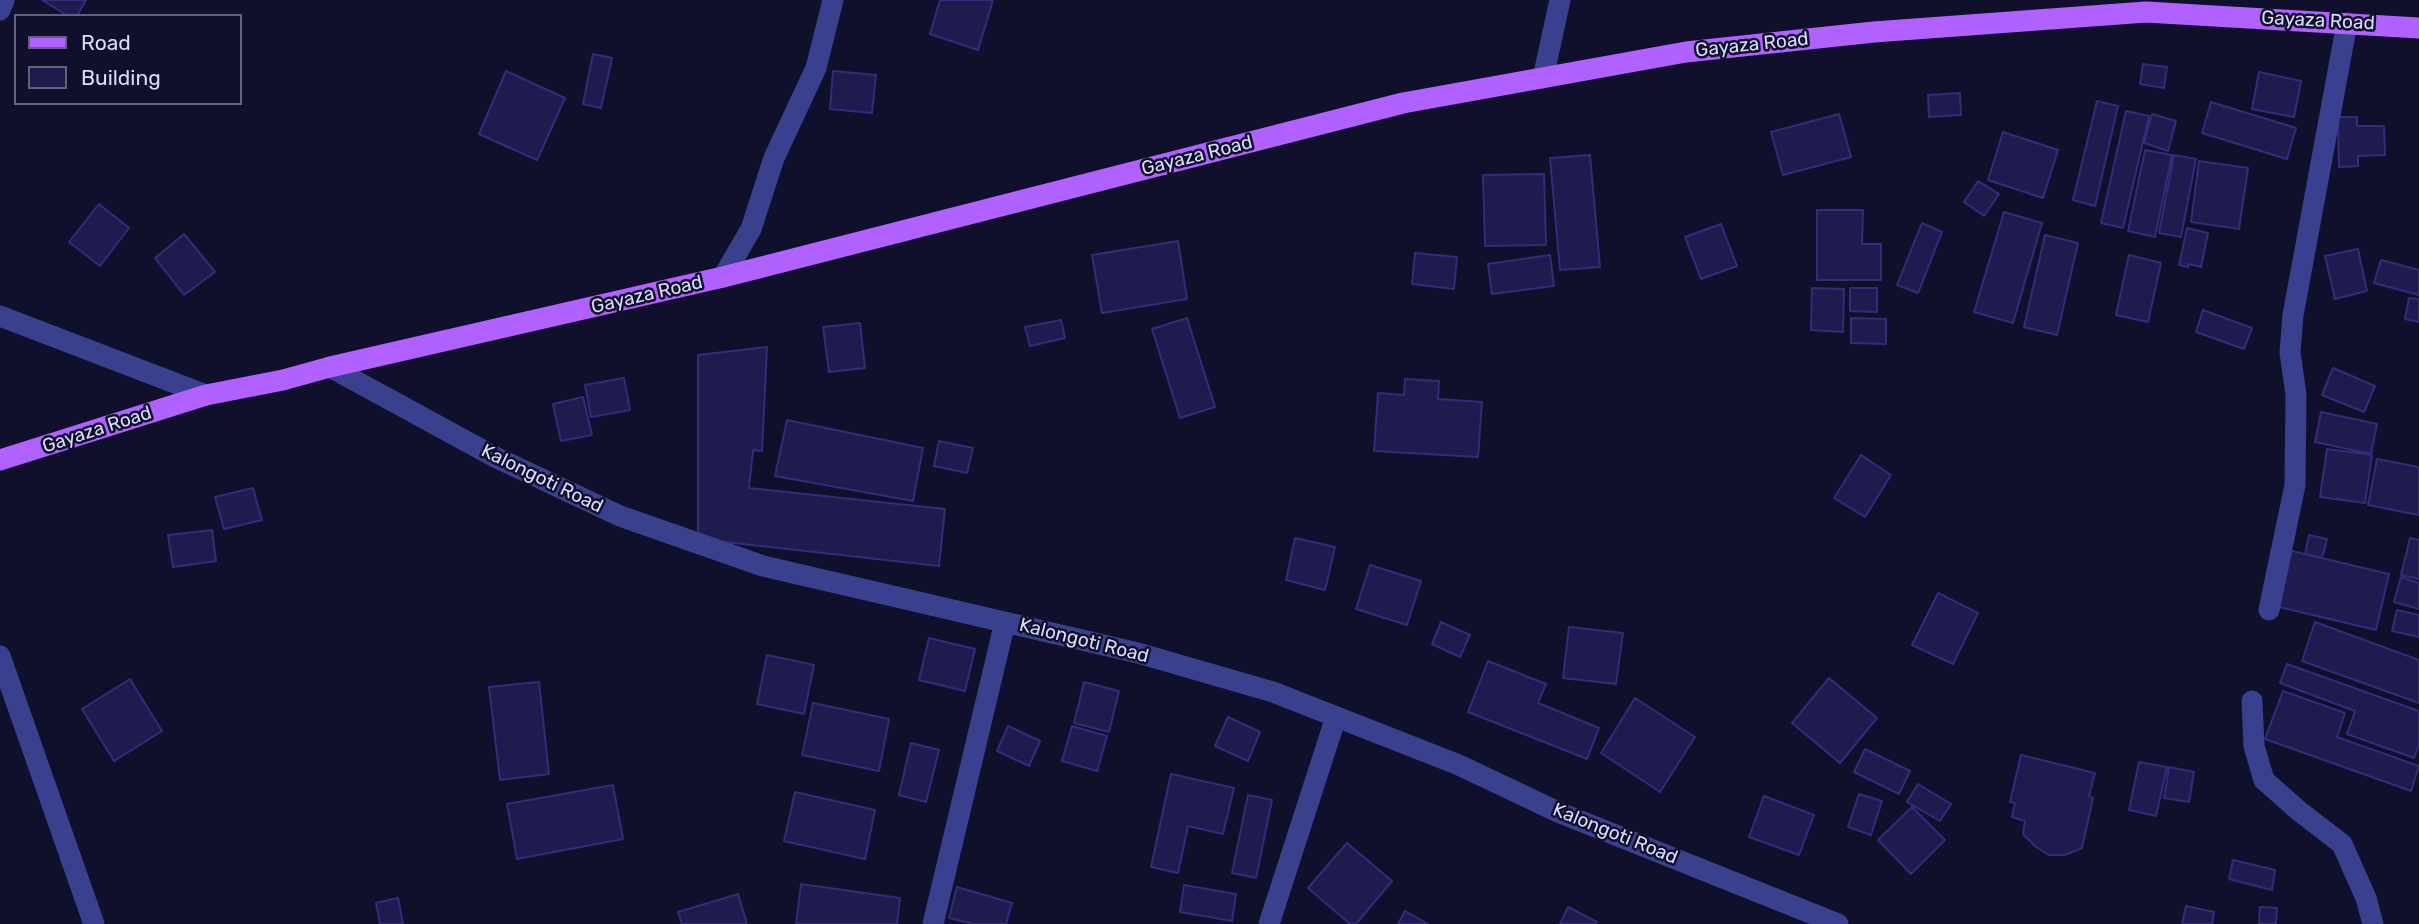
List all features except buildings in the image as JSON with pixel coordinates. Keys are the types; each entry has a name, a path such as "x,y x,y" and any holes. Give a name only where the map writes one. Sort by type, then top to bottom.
{"main road":[{"name":"Gayaza Road","path":"0,460 206,395 283,380 723,277 1403,103 1686,52 2147,6 2419,28"}],"street":[{"path":"0,10 4,0"},
{"path":"723,277 751,229 774,158 816,68 833,0"},
{"path":"1543,78 1560,0"},
{"path":"2269,610 2295,485 2296,395 2290,352 2293,316 2347,23"},
{"path":"0,316 206,395"},
{"name":"Kalongoti Road","path":"330,367 495,457 620,516 763,566 1150,656 1273,692 1459,765 1558,812 1838,924"},
{"path":"933,924 1005,622"},
{"path":"0,656 94,924"},
{"path":"2252,701 2254,746 2264,780 2342,844 2366,898 2373,924"},
{"path":"1269,924 1336,717"}]}
